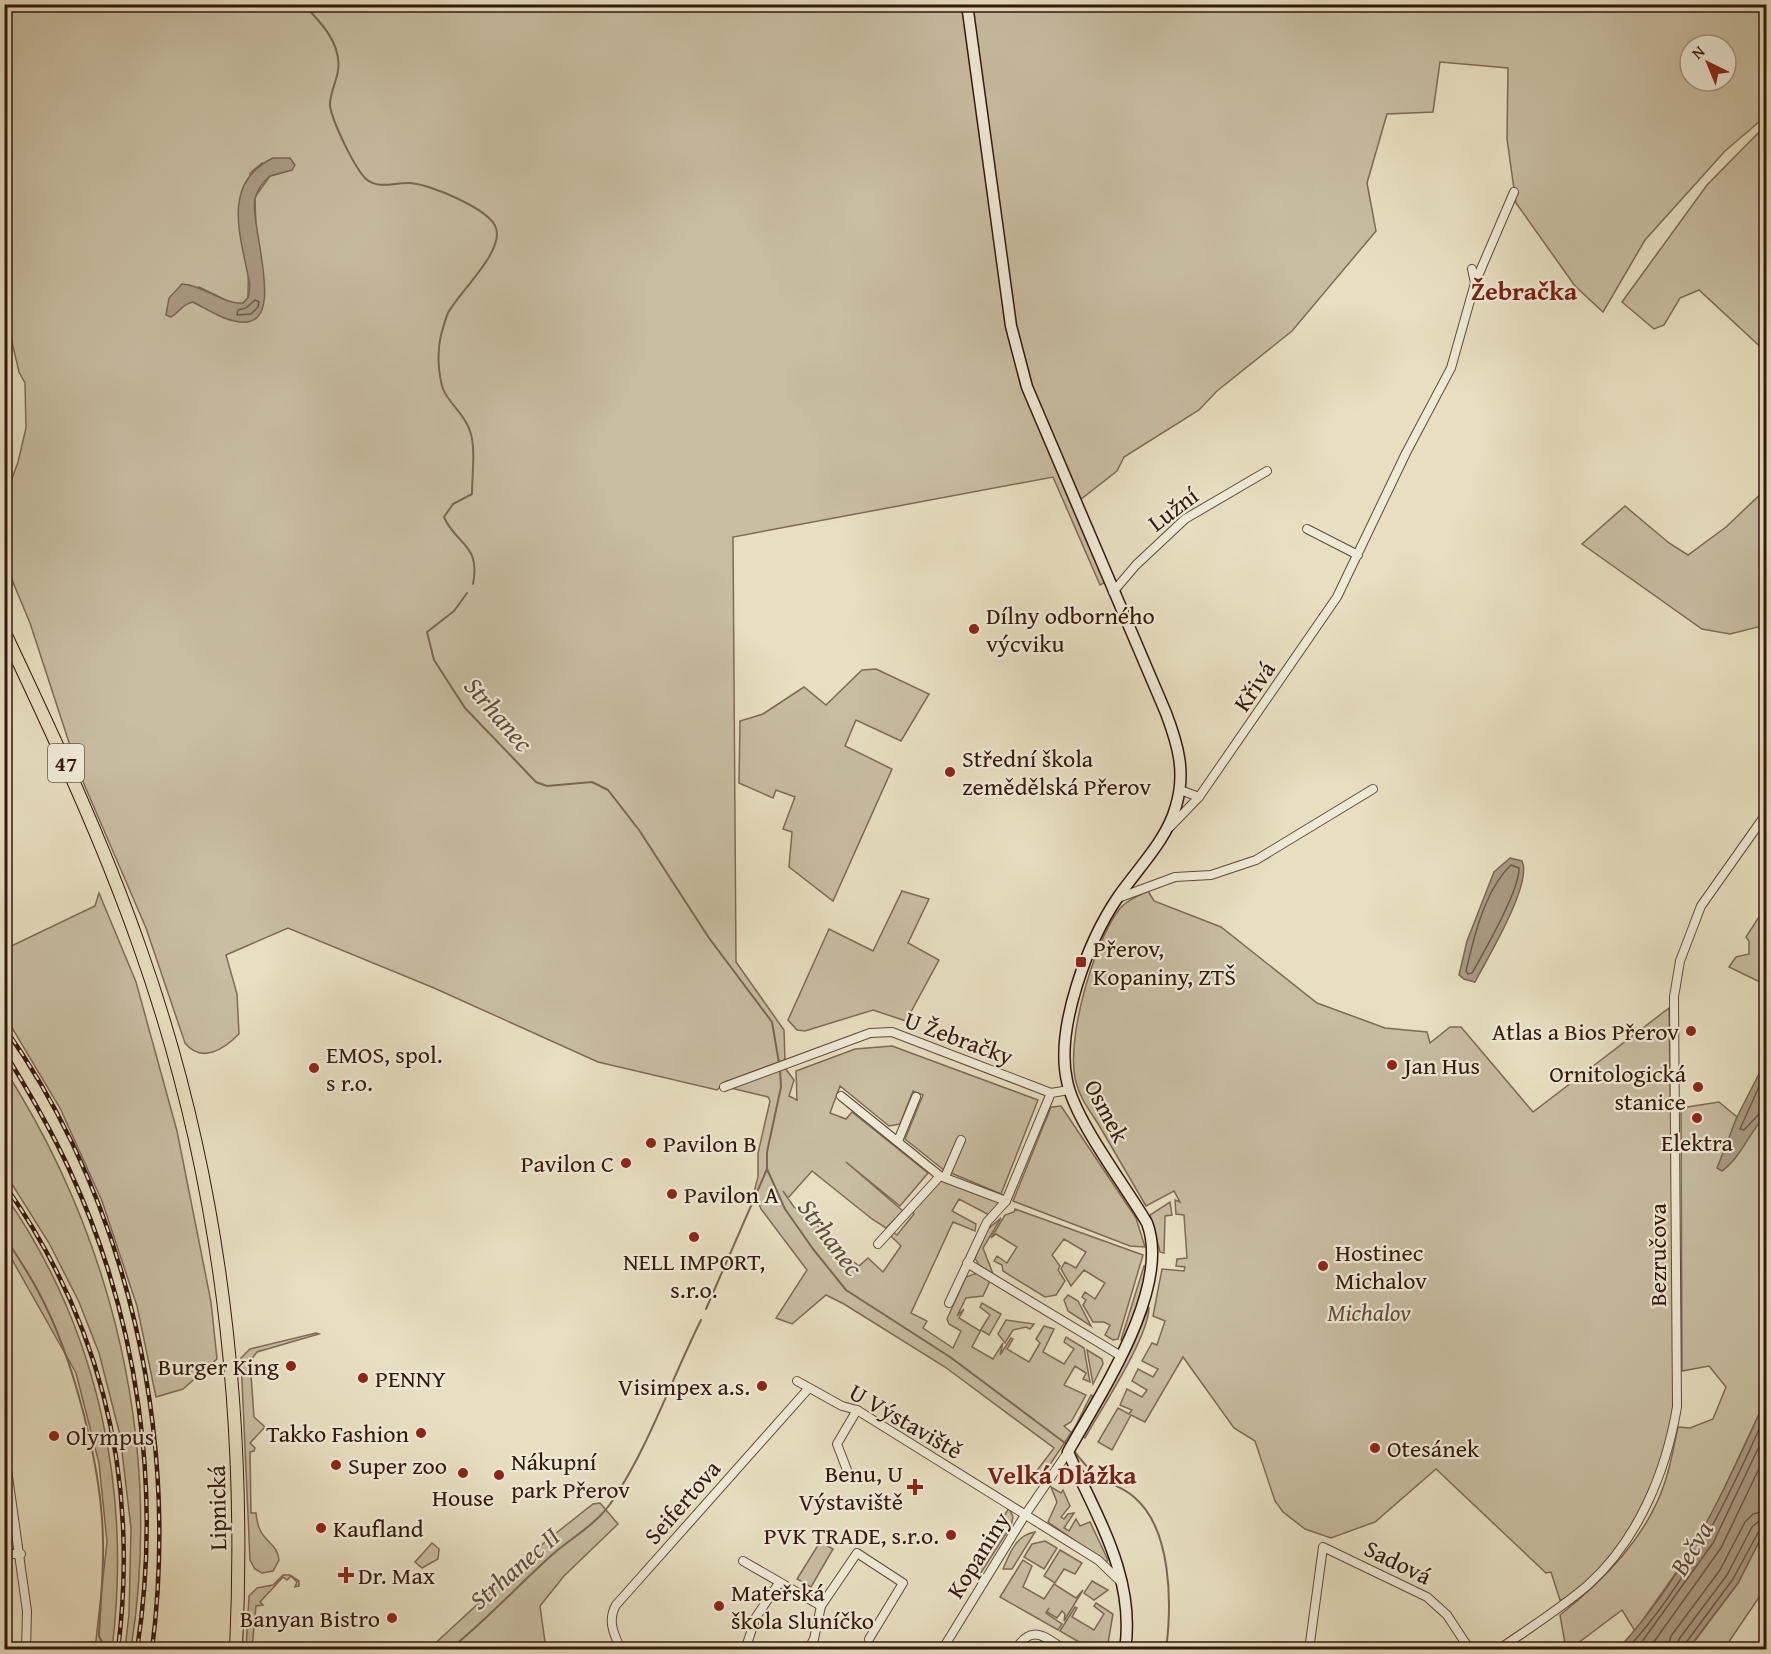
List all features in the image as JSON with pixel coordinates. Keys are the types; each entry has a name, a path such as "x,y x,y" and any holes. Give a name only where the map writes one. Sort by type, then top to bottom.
{"main road":[{"name":"Lipnická","path":"4,631 88,813 138,940 184,1094 220,1275 230,1366 238,1458 236,1650"}],"street":[{"name":"Osmek","path":"967,4 1011,326 1027,387 1175,737 1180,756 1180,790 1168,829 1117,899 1089,954 1070,1017 1064,1058 1069,1090 1080,1114 1147,1223 1154,1254 1143,1304 1121,1356 1068,1452"},
{"path":"1475,283 1514,192"},
{"name":"Křivá","path":"1168,829 1199,797 1337,597 1406,453 1450,368 1475,283 1472,269"},
{"name":"Lužní","path":"1113,592 1136,565 1185,519 1267,471"},
{"path":"1307,529 1358,555"},
{"path":"1117,899 1174,877 1211,875 1256,860 1373,789"},
{"path":"1180,790 1199,797"},
{"name":"Bezručova","path":"1498,1650 1587,1586 1611,1562 1627,1539 1658,1481 1671,1443 1677,1407 1674,997 1680,960 1701,906 1767,814"},
{"name":"U Žebračky","path":"724,1087 870,1033 892,1032 1051,1093"},
{"path":"949,1303 987,1222 1006,1201 1051,1093 1069,1090"},
{"path":"841,1096 942,1176 1006,1201"},
{"path":"898,1141 916,1097"},
{"path":"878,1244 942,1176 961,1140"},
{"path":"968,1263 1121,1356"},
{"name":"U Výstaviště","path":"796,1381 857,1410 1098,1560 1125,1587"},
{"name":"Seifertova","path":"621,1650 611,1627 612,1612 616,1605 809,1388"},
{"path":"847,1470 837,1444 857,1410"},
{"path":"4,1448 21,1554 27,1611 26,1650"},
{"path":"1068,1452 1119,1565 1125,1587 1127,1626 1125,1650"},
{"name":"Kopaniny","path":"942,1650 1025,1515 1068,1452"},
{"name":"Sadová","path":"1309,1650 1323,1547 1427,1597 1447,1615 1470,1650"},
{"path":"807,1650 814,1639 821,1606 856,1553 903,1583 869,1639"},
{"path":"4,1554 21,1554"},
{"path":"743,1561 821,1606"},
{"path":"745,1650 756,1617 779,1583"},
{"path":"1015,1650 1029,1635 1039,1634 1065,1650"}],"green space":[{"path":"4,5 1766,5 1766,116 1725,151 1645,240 1603,312 1575,286 1516,203 1507,139 1508,68 1440,62 1433,112 1387,114 1367,183 1376,231 1292,331 1217,391 1199,410 1124,457 1117,471 1080,500 1114,578 1100,585 1053,477 733,537 736,962 784,1030 785,1060 725,1082 717,1090 598,1062 434,988 288,928 226,955 237,994 239,1034 227,1045 213,1052 198,1053 185,1043 146,928 78,770 30,623 5,563 5,498 18,462 26,428 25,383 19,372 4,308","holes":["262,163 284,172 270,176 255,197 256,231 247,322 224,318 193,302 186,303 199,287 234,304 243,303 248,298 250,173"]},
{"path":"1766,125 1766,352 1699,290 1680,298 1664,325 1654,329 1622,302 1707,185"},
{"path":"1766,489 1766,625 1730,634 1702,629 1582,544 1625,506 1669,543 1688,555 1726,527"},
{"path":"876,669 929,694 901,741 856,720 845,746 892,769 833,901 789,867 792,832 783,829 795,797 776,790 773,798 739,783 740,721 763,714 804,687 826,705 862,670"},
{"path":"902,891 929,899 908,943 939,960 906,1021 873,1010 805,1031 797,1030 788,1020 829,929 873,951"},
{"name":"Michalov","path":"1148,891 1154,901 1221,927 1317,1003 1385,1028 1427,1032 1430,1043 1450,1027 1461,1027 1533,1112 1669,1008 1675,1398 1671,1424 1657,1474 1635,1522 1605,1564 1567,1598 1560,1600 1551,1572 1546,1573 1436,1469 1375,1522 1331,1538 1305,1529 1283,1512 1275,1501 1255,1441 1234,1428 1183,1357 1145,1422 1131,1415 1112,1450 1098,1442 1118,1408 1129,1414 1132,1410 1120,1405 1127,1389 1142,1397 1147,1390 1132,1381 1138,1369 1153,1377 1158,1369 1142,1361 1152,1343 1157,1345 1165,1321 1153,1316 1162,1269 1184,1271 1185,1267 1176,1266 1177,1259 1187,1258 1184,1215 1176,1214 1175,1200 1180,1202 1174,1191 1146,1206 1083,1100 1076,1082 1074,1065 1074,1043 1078,1019 1099,946 1121,907"},
{"path":"99,893 136,982 177,1131 211,1302 217,1359 183,1389 156,1397 137,1306 102,1201 60,1108 5,1016 5,949 95,906"},
{"path":"1766,906 1766,985 1729,967 1736,957 1749,954 1749,941 1746,937"},
{"path":"892,1046 1038,1100 1001,1194 951,1173 964,1139 945,1171 905,1139 923,1095 913,1091 900,1124 889,1126 840,1086 830,1113 846,1119 852,1112 928,1173 900,1206 846,1162 903,1211 886,1228 812,1171 788,1198 783,1191 794,1207 817,1224 828,1244 830,1243 859,1266 868,1258 883,1272 901,1246 890,1235 893,1232 897,1235 914,1214 911,1210 936,1182 945,1181 1000,1202 991,1216 959,1199 952,1211 976,1224 975,1231 953,1222 911,1313 927,1321 923,1328 953,1348 961,1331 949,1324 947,1319 966,1277 977,1273 990,1281 983,1296 966,1298 957,1316 964,1309 959,1318 980,1331 990,1315 980,1307 982,1303 1001,1314 989,1335 981,1330 972,1347 993,1359 1003,1343 1000,1355 1011,1338 1013,1339 1007,1349 1029,1362 1040,1343 1036,1339 1044,1326 1054,1329 1043,1352 1064,1364 1074,1349 1064,1342 1066,1337 1084,1348 1090,1382 1083,1379 1086,1373 1075,1366 1064,1385 1086,1395 1071,1422 1064,1426 1071,1432 1039,1481 1032,1477 1054,1448 945,1367 844,1304 826,1295 792,1324 776,1318 807,1270 761,1209 754,1192 758,1177 758,1153 770,1101 768,1097 731,1088 785,1068 794,1080 789,1096 797,1100 796,1071 855,1049"},
{"path":"4,1068 42,1134 75,1203 101,1274 121,1347 134,1421 140,1497 139,1573 131,1649 125,1649 129,1614 131,1528 120,1435 99,1353 79,1302 49,1243 5,1173"},
{"path":"1719,1102 1737,1117 1732,1130 1735,1158 1751,1131 1766,1114 1766,1399 1702,1536 1635,1631 1622,1610 1570,1649 1566,1649 1560,1615 1608,1572 1635,1539 1657,1502 1665,1482 1678,1427 1690,1428 1713,1419 1726,1387 1709,1366 1682,1371 1681,1108"},
{"path":"1061,1106 1136,1218 1145,1247 1130,1246 1013,1201 1051,1107"},
{"path":"5,1195 37,1246 64,1300 85,1355 101,1412 111,1470 117,1529 117,1589 112,1649 95,1649 107,1542 99,1463 76,1373 5,1247"},
{"path":"1170,1202 1172,1215 1165,1216 1164,1253 1160,1252 1150,1215"},
{"path":"1015,1209 1143,1255 1118,1339 1113,1340 1105,1335 1110,1325 1104,1322 1093,1322 1083,1305 1086,1300 1082,1297 1085,1292 1095,1299 1105,1283 1084,1270 1071,1286 1061,1269 1065,1262 1076,1268 1086,1252 1064,1239 1052,1255 1060,1266 1058,1270 1065,1281 1056,1295 1045,1297 1003,1271 1002,1265 994,1261 997,1256 1007,1263 1017,1247 996,1234 991,1238 1005,1215 1014,1212"},
{"path":"1001,1218 983,1248 993,1274 979,1265 975,1258 988,1229"},
{"path":"1144,1266 1148,1267 1140,1301 1124,1342 1121,1340"},
{"path":"1068,1295 1078,1301 1091,1326 1068,1311 1064,1300"},
{"path":"1149,1307 1147,1320 1133,1354 1085,1438 1083,1437 1132,1348"},
{"path":"1006,1320 1034,1324 1030,1329 1026,1327 1013,1330 1005,1343 998,1334"},
{"path":"319,1334 257,1352 250,1361 254,1417 265,1427 250,1443 255,1448 250,1452 251,1513 256,1513 260,1530 275,1548 279,1560 273,1571 262,1573 255,1569 250,1560 241,1358 250,1349"},
{"path":"1087,1350 1102,1359 1103,1364 1093,1384"},
{"path":"1091,1395 1095,1397 1075,1427"},
{"path":"1051,1487 1061,1493 1063,1490 1070,1506 1061,1517 1064,1519 1068,1514 1074,1513 1064,1528 1069,1531 1076,1519 1080,1526 1090,1522 1108,1560 1106,1562 1048,1522 1057,1502"},
{"path":"600,1503 618,1524 564,1576 540,1606 546,1649 429,1649 546,1541 593,1504"},
{"path":"1009,1508 1013,1517 1011,1526 977,1579 971,1575 971,1568"},
{"path":"1766,1528 1766,1587 1724,1649 1688,1650 1738,1583"},
{"path":"1035,1532 1012,1569 1003,1569 1018,1541"},
{"path":"1045,1541 1057,1548 1044,1569 1024,1557 1032,1544"},
{"path":"820,1542 833,1549 811,1587 797,1579"},
{"path":"432,1543 439,1549 438,1559 422,1568 415,1562"},
{"path":"1060,1550 1082,1563 1075,1574 1064,1569 1055,1583 1044,1576"},
{"path":"1023,1560 1032,1566 1023,1587 1044,1599 1054,1584 1076,1598 1083,1590 1064,1621 1065,1614 1062,1611 1057,1618 1047,1612 1049,1608 1046,1613 1062,1624 1058,1630 1000,1597"},
{"path":"283,1575 290,1575 299,1581 299,1586 295,1587 297,1582 291,1576 287,1580 283,1577 260,1602 263,1605 256,1606 252,1649 246,1649 249,1596 257,1588 273,1585"},
{"path":"1092,1581 1108,1590 1094,1600 1084,1593"},
{"path":"1096,1603 1113,1614 1107,1649 1091,1649 1060,1631 1075,1607 1077,1608 1072,1617 1094,1630 1104,1614 1094,1606"}],"water":[{"path":"273,158 290,158 295,165 292,170 270,176 257,192 255,199 264,272 265,293 262,309 254,320 240,322 221,317 193,302 186,304 171,317 166,315 169,298 182,284 236,303 243,303 248,298 250,286 238,214 240,198 246,182 256,169"},
{"path":"1510,858 1522,861 1524,872 1515,903 1475,982 1464,979 1459,975 1467,941 1494,872"},
{"path":"1766,1060 1766,1114 1735,1159 1722,1171 1717,1168 1737,1117"},
{"path":"1766,1399 1766,1528 1738,1583 1688,1649 1618,1649 1664,1592 1684,1562 1719,1498"}],"waterway":[{"name":"Strhanec","path":"303,4 323,25 337,51 338,70 330,106 345,144 366,179 382,185 410,183 431,188 483,213 496,228 497,238 487,260 448,313 439,348 439,369 443,389 465,419 472,438 472,494 453,504 444,517 471,553 475,571 473,584"},
{"name":"Strhanec","path":"467,593 454,611 427,632 434,660 465,708 536,782 547,786 592,782 608,790 639,830 709,938 772,1022 779,1063"},
{"name":"Strhanec","path":"780,1069 781,1087 767,1152 767,1169 785,1209 813,1249 846,1290 950,1357 1069,1446"},
{"name":"Strhanec II","path":"706,1309 767,1169"},
{"path":"4,1236 30,1277 51,1317 74,1379 83,1412 101,1511 103,1565 99,1636 106,1650"},
{"name":"Strhanec II","path":"449,1650 553,1554 593,1523 607,1508 638,1457 701,1320"},
{"name":"Strhanec","path":"1073,1450 1090,1470 1134,1497 1147,1511 1156,1528 1162,1547 1169,1590 1166,1650"}],"railway":[{"path":"4,1027 48,1096 84,1169 113,1246 135,1325 150,1406 158,1487 159,1569 152,1650"},
{"path":"4,1051 47,1125 70,1171 113,1285 128,1345 145,1466 147,1528 144,1589 137,1650"},
{"path":"4,1184 38,1237 67,1292 89,1348 106,1406 117,1465 123,1525 123,1587 118,1650"}],"place":[{"name":"Dílny odborného výcviku","path":"974,629"},
{"name":"Střední škola zemědělská Přerov","path":"950,772"},
{"name":"Přerov, Kopaniny, ZTŠ","path":"1081,962"},
{"name":"Atlas a Bios Přerov","path":"1691,1031"},
{"name":"Jan Hus","path":"1392,1065"},
{"name":"EMOS, spol. s r.o.","path":"314,1068"},
{"name":"Ornitologická stanice","path":"1698,1087"},
{"name":"Elektra","path":"1697,1118"},
{"name":"Pavilon B","path":"651,1143"},
{"name":"Pavilon C","path":"626,1163"},
{"name":"Pavilon A","path":"672,1194"},
{"name":"NELL IMPORT, s.r.o.","path":"694,1237"},
{"name":"Hostinec Michalov","path":"1323,1266"},
{"name":"Burger King","path":"291,1366"},
{"name":"PENNY","path":"363,1378"},
{"name":"Visimpex a.s.","path":"762,1386"},
{"name":"Takko Fashion","path":"421,1433"},
{"name":"Olympus","path":"54,1436"},
{"name":"Otesánek","path":"1375,1448"},
{"name":"Super zoo","path":"336,1465"},
{"name":"House","path":"463,1473"},
{"name":"Nákupní park Přerov","path":"499,1475"},
{"name":"Benu, U Výstaviště","path":"915,1487"},
{"name":"Kaufland","path":"321,1528"},
{"name":"PVK TRADE, s.r.o.","path":"951,1535"},
{"name":"Dr. Max","path":"346,1575"},
{"name":"Mateřská škola Sluníčko","path":"719,1606"},
{"name":"Banyan Bistro","path":"392,1618"}],"district":[{"name":"Žebračka","path":"1524,290"},
{"name":"Velká Dlážka","path":"1062,1474"}],"water label":[{"name":"Bečva","path":"1691,1548"}]}
